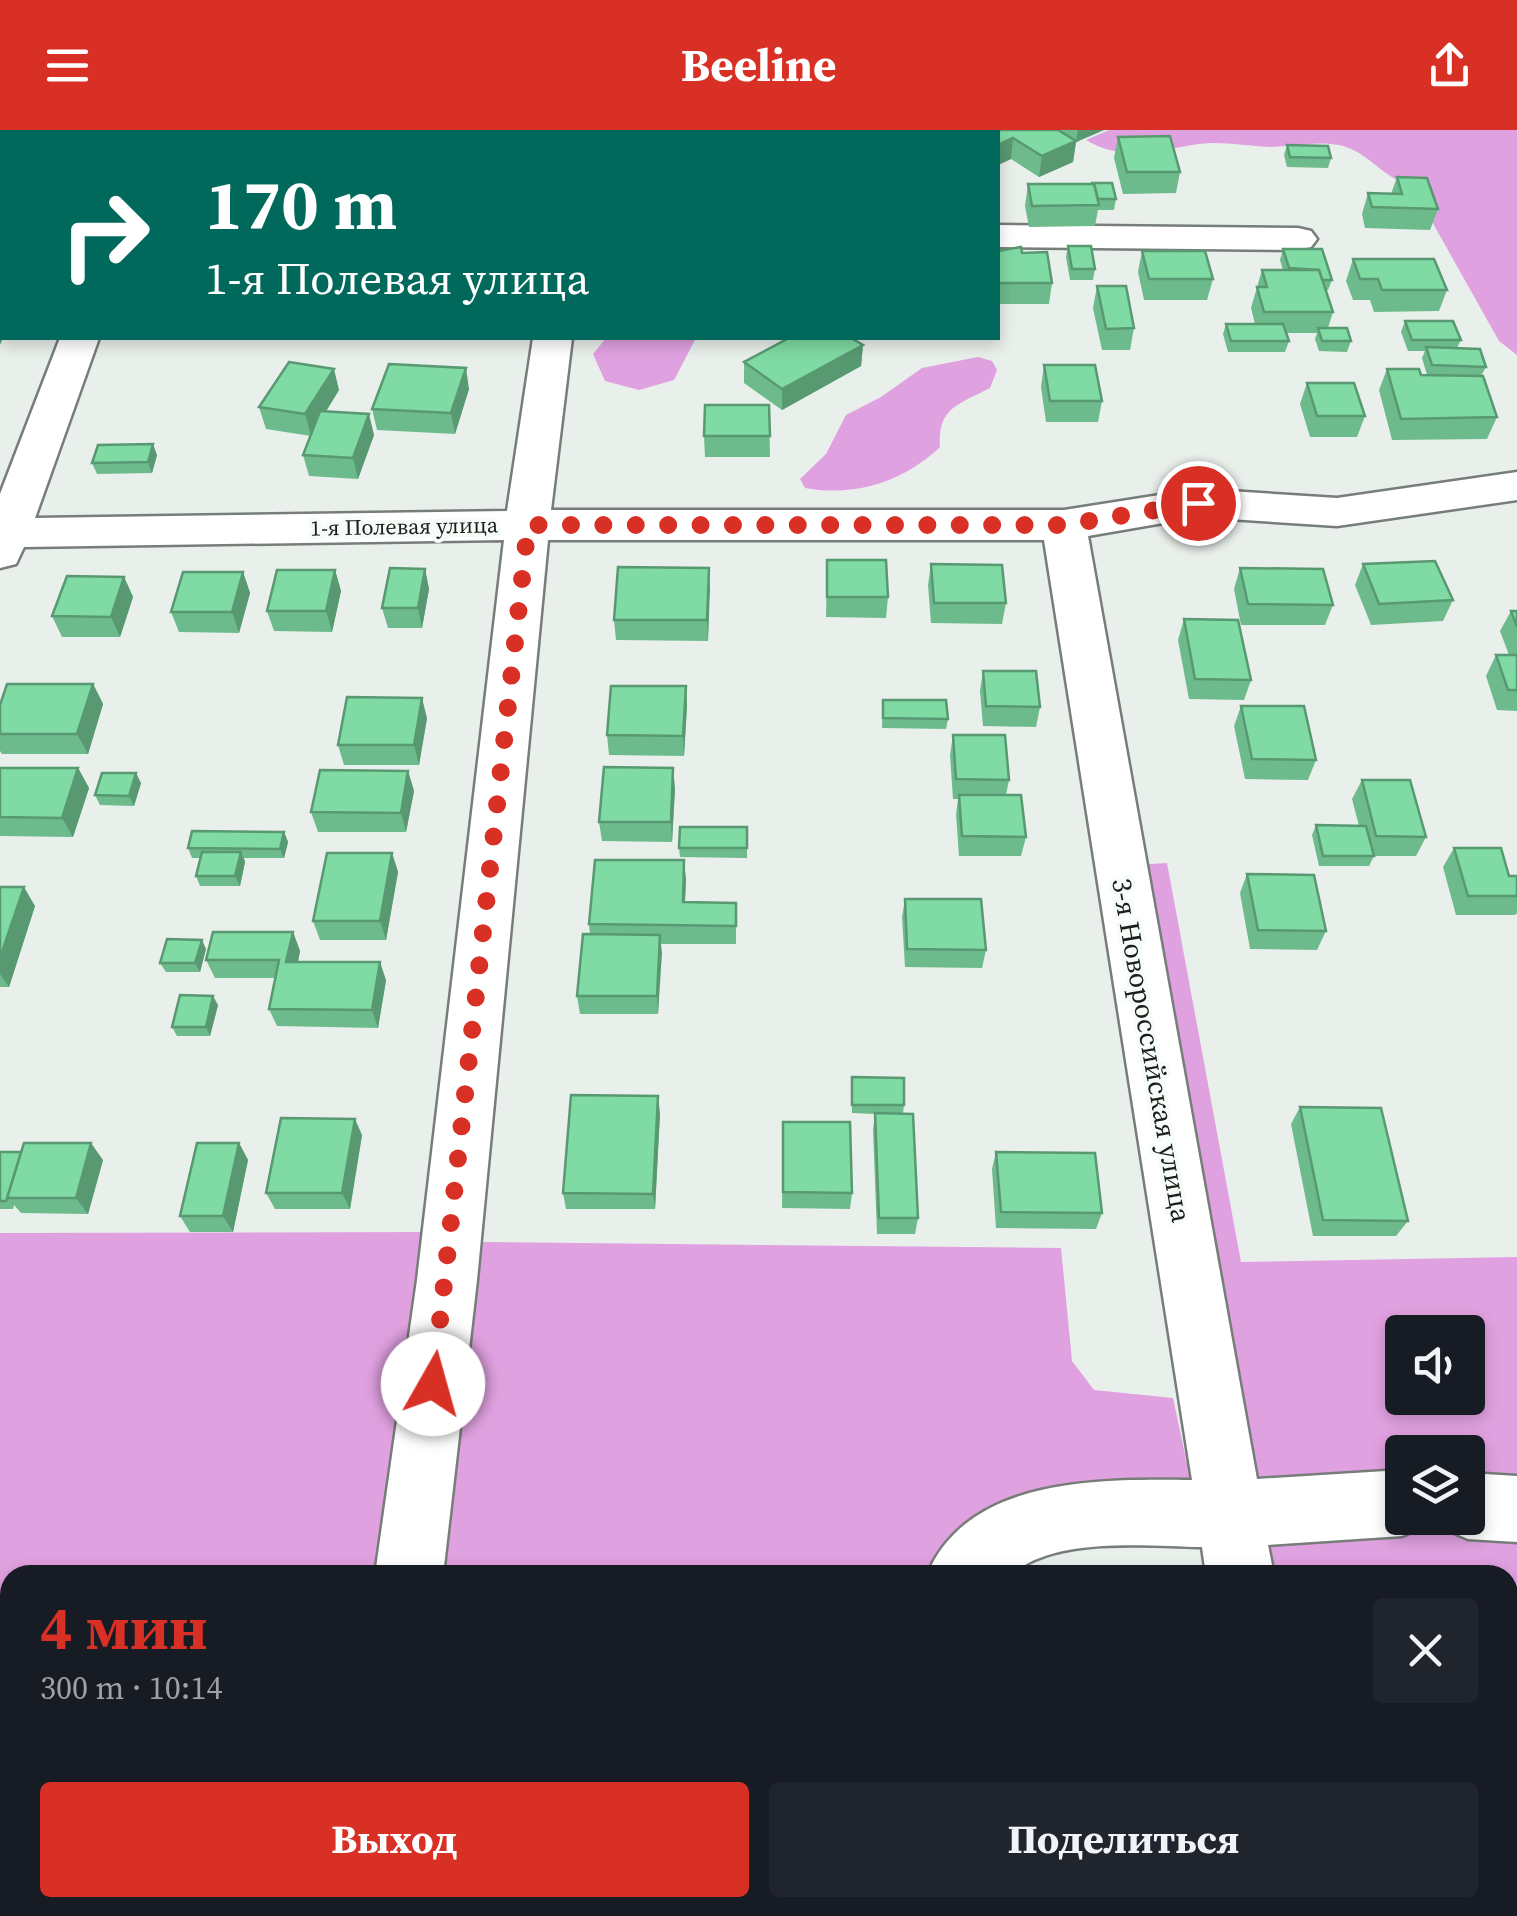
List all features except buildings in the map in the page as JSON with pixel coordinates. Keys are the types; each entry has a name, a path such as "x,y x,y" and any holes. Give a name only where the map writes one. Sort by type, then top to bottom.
{"street":[{"path":"1000,236 1298,239"},
{"path":"3,539 79,340"},
{"path":"410,1565 449,1260 539,415 552,340"},
{"name":"1-я Полевая улица","path":"3,539 528,525 1064,525 1198,503 1337,512 1517,486"},
{"name":"3-я Новороссийская улица","path":"1064,525 1236,1544"},
{"path":"1485,1507 1517,1510"},
{"path":"972,1565 1005,1534 1096,1512 1236,1544 1385,1508"}],"shaded area":[{"path":"1109,130 1517,130 1517,355 1499,341 1412,186 1354,150 1323,144 1269,147 1216,143 1127,153 1086,140"},
{"path":"604,340 695,340 674,380 639,390 605,381 593,354"},
{"path":"978,357 992,361 997,370 990,388 953,408 942,423 940,447 926,459 877,484 842,490 805,488 800,479 826,454 846,415 881,397 922,368"},
{"path":"1167,863 1241,1262 1517,1257 1517,1565 1258,1565 1134,865"},
{"path":"431,1232 389,1565 0,1565 0,1233"},
{"path":"478,1242 1061,1248 1072,1361 1094,1390 1173,1398 1196,1506 980,1565 429,1565"}],"route":[{"path":"433,1384 528,525 1064,525 1198,503"}]}
